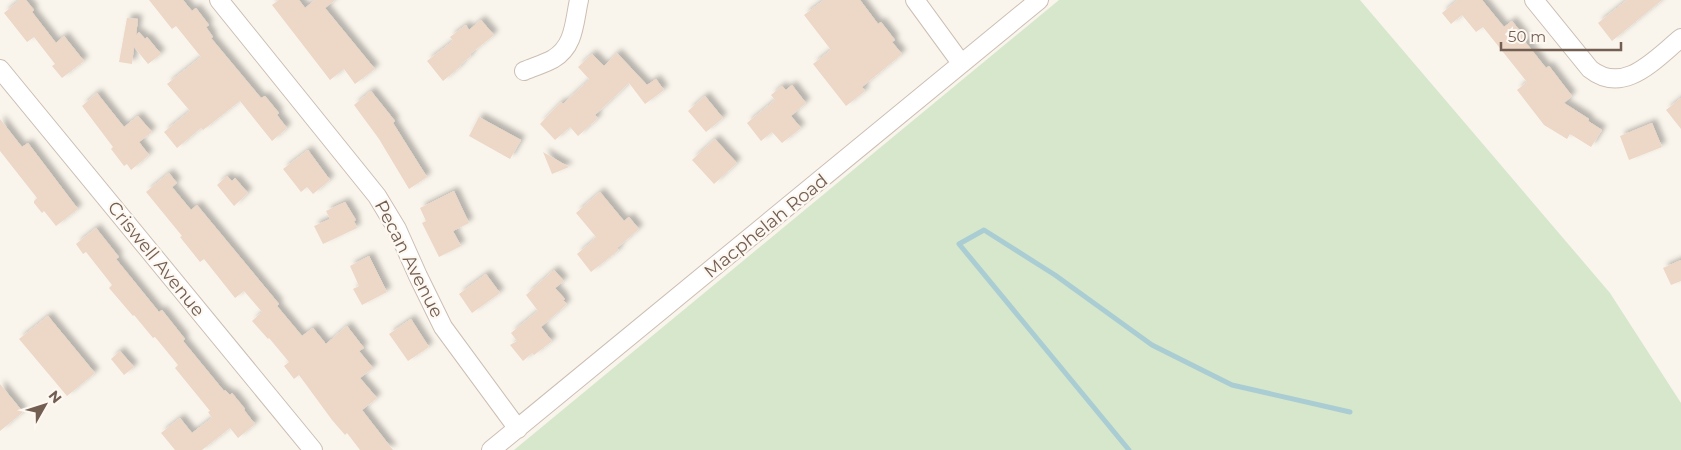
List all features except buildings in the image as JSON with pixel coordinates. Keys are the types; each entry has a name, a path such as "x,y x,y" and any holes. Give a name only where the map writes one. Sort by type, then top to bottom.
{"street":[{"name":"Pecan Avenue","path":"218,0 377,196 397,229 443,326 518,429"},
{"path":"524,71 553,59 563,51 569,43 579,0"},
{"path":"915,0 961,63"},
{"name":"Macphelah Road","path":"491,450 1039,0"},
{"path":"1534,0 1590,69 1609,79 1622,79 1631,76 1645,68 1681,38"},
{"name":"Criswell Avenue","path":"0,69 313,450"}],"green space":[{"path":"1059,0 1360,0 1610,293 1681,403 1681,450 514,450"}],"waterway":[{"path":"1129,450 959,244 984,230 1055,275 1152,345 1232,385 1350,412"}]}
